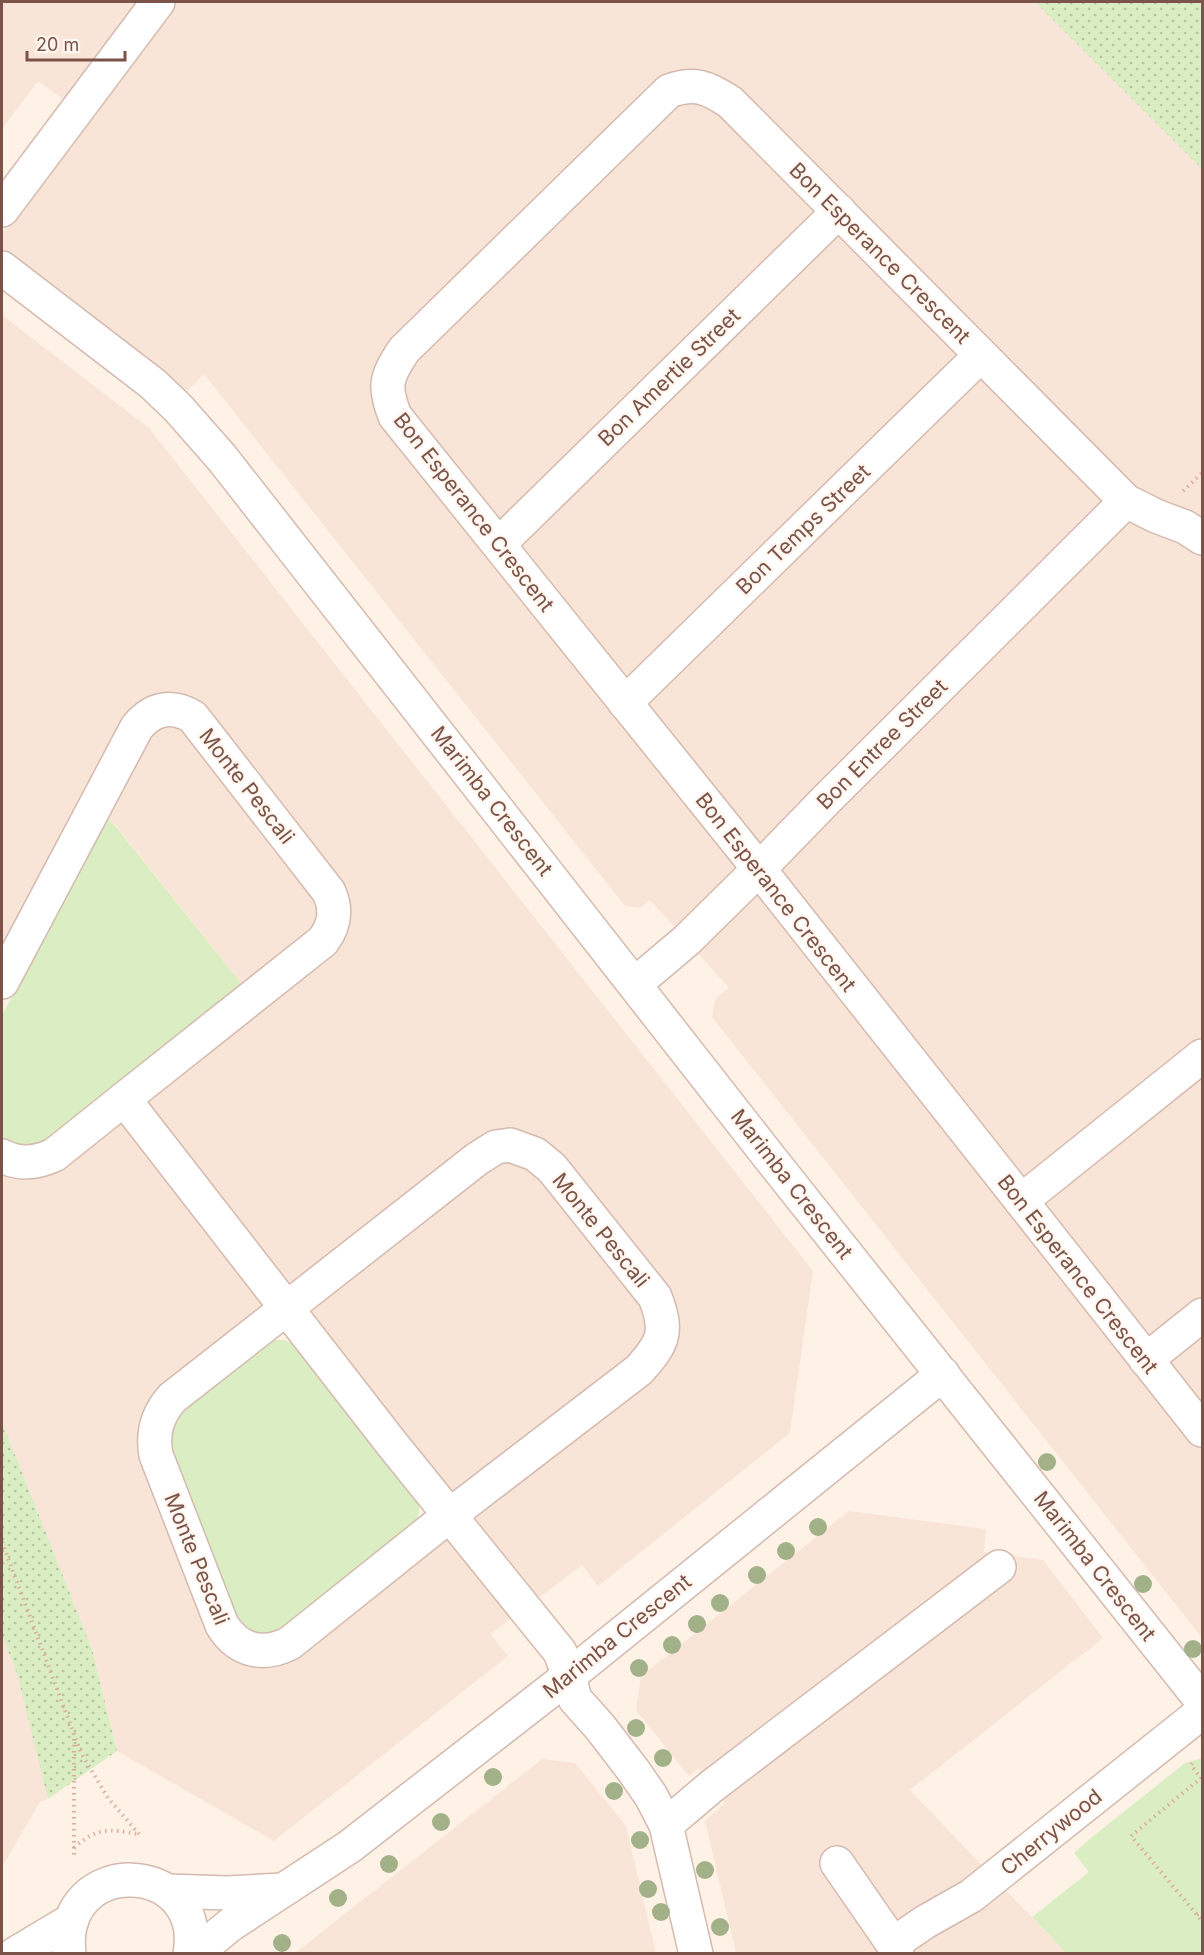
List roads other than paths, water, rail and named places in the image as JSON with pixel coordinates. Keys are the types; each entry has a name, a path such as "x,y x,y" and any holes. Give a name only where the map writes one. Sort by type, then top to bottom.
{"street":[{"path":"2,210 158,2"},
{"name":"Bon Esperance Crescent","path":"1203,538 1185,527 1126,501 730,102 713,91 698,86 684,86 669,91 404,350 393,366 387,382 389,402 395,416 759,869 1203,1430"},
{"name":"Bon Amertie Street","path":"499,544 839,211"},
{"name":"Marimba Crescent","path":"2,268 153,384 208,441 770,1158 943,1374 1196,1713"},
{"name":"Bon Temps Street","path":"625,703 981,355"},
{"name":"Bon Entree Street","path":"635,984 687,940 1126,501"},
{"name":"Monte Pescali","path":"2,982 137,728 152,713 162,710 184,711 193,717 329,892 334,903 333,924 323,941 54,1155 28,1163 2,1156"},
{"path":"1021,1201 1203,1056"},
{"path":"124,1099 286,1308 560,1652 575,1699 633,1770 651,1796 666,1825 696,1953"},
{"name":"Monte Pescali","path":"510,1145 535,1154 552,1168 655,1297 663,1318 663,1332 656,1351 639,1370 450,1515 290,1643 279,1649 255,1651 245,1648 228,1634 222,1625 156,1455 154,1445 156,1426 159,1416 172,1398 477,1159 496,1147 510,1145"},
{"path":"1146,1360 1203,1315"},
{"name":"Marimba Crescent","path":"192,1953 230,1925 349,1847 569,1676 943,1374"},
{"path":"666,1825 712,1786 999,1567"},
{"name":"Cherrywood","path":"837,1863 895,1949 925,1922 971,1896 1196,1713"},
{"path":"69,1953 68,1936 72,1920 86,1897 96,1888 114,1881 133,1878 152,1882 168,1891 179,1902 187,1914 191,1929 192,1953"},
{"path":"168,1891 226,1893 284,1890"},
{"path":"15,1953 72,1920"}]}
